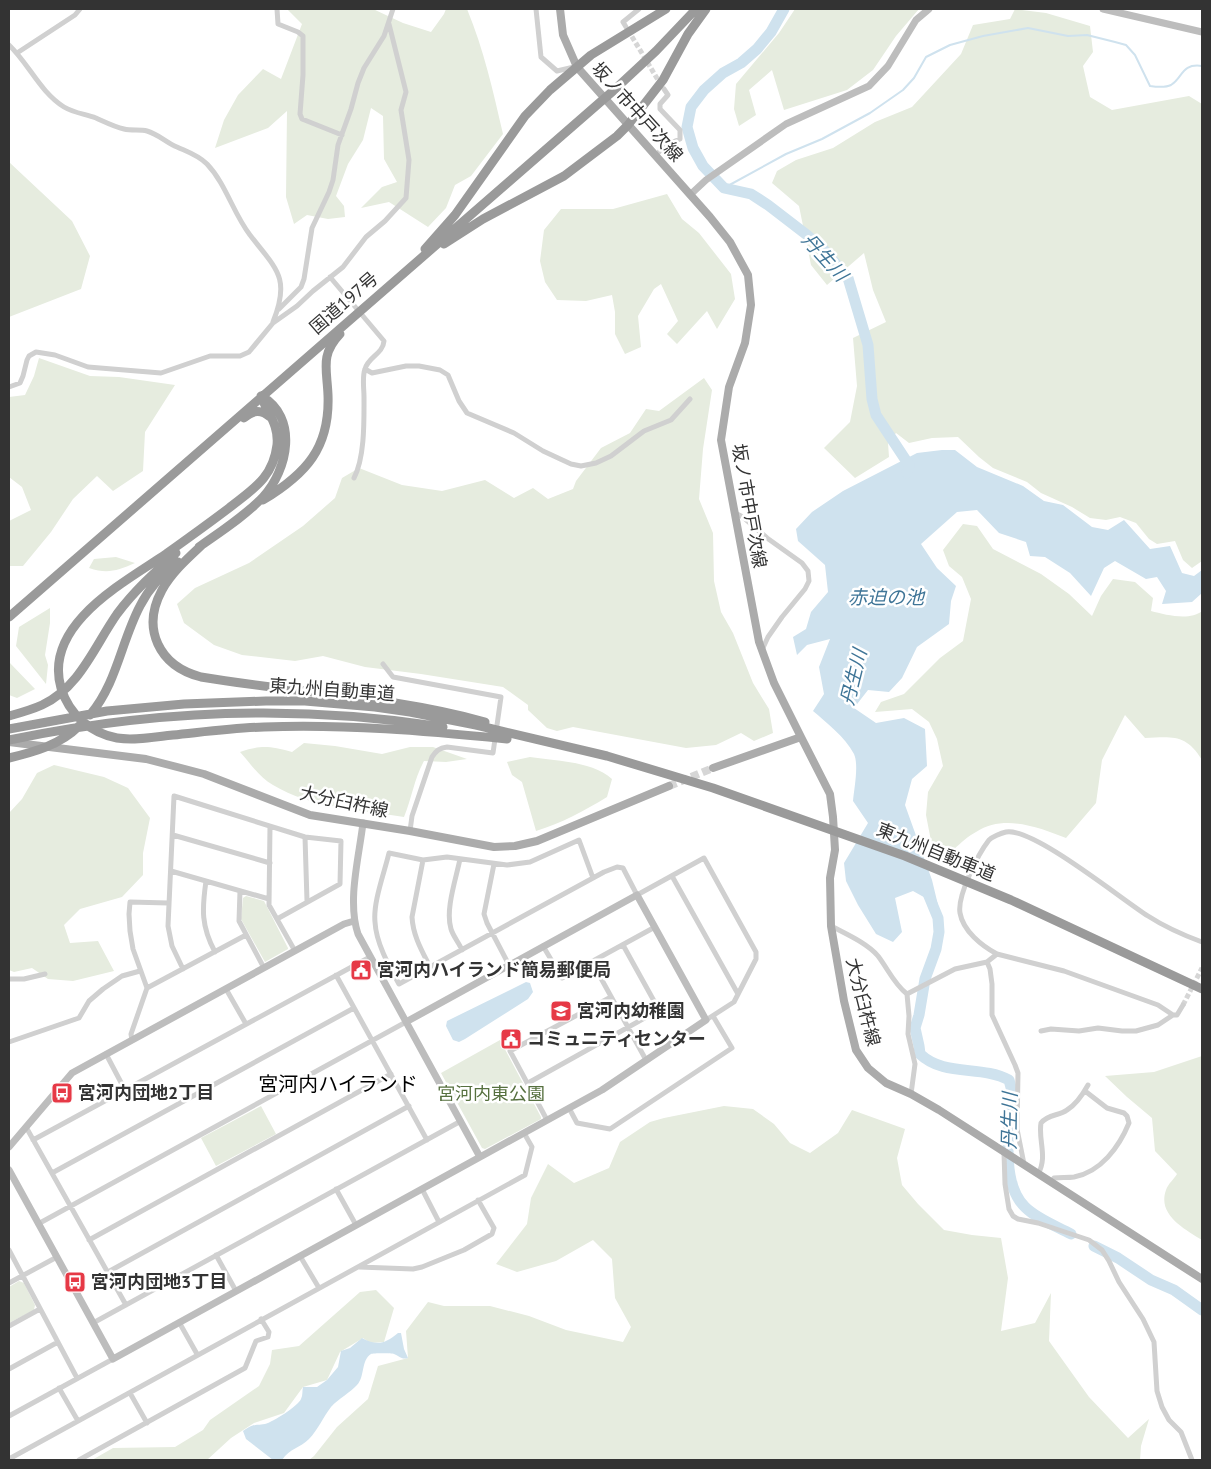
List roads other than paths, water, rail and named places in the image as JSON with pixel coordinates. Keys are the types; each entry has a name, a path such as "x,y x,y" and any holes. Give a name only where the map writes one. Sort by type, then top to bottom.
{"highway":[{"path":"405,272 455,215 525,116 550,90 591,55 666,9"},
{"name":"国道197号","path":"9,617 594,107 656,51 696,9"},
{"path":"405,272 483,219 564,176 628,126 663,80 688,34 706,9"},
{"path":"9,758 45,748 63,739 81,724 94,710 105,692 115,672 136,614 152,587 166,571 300,474 318,449 324,430 328,411 325,370 326,356 336,338 373,299"},
{"path":"254,506 274,480 283,454 286,437 284,423 279,411 262,396"},
{"path":"9,716 50,700 66,689 79,675 125,604 143,583 196,534 263,480 273,462 277,445 276,428 262,396"},
{"path":"170,476 207,451 252,412 262,411 266,413 276,428"},
{"path":"196,534 110,592 80,618 65,642 58,669 63,694 75,714 86,724 100,732 117,738 138,739 233,729 289,726 349,726 407,729 507,739"},
{"path":"203,544 173,574 162,590 155,609 154,628 159,647 168,660 182,671 215,679 431,708 590,750 606,756"},
{"name":"東九州自動車道","path":"9,729 107,711 229,702 305,702 375,707 476,725 606,756 712,788 905,856 1011,900 1202,989"},
{"name":"東九州自動車道","path":"9,741 110,722 229,713 305,713 426,724 507,739 648,770"}],"main road":[{"name":"坂ノ市中戸次線","path":"560,9 563,35 576,67 691,194 730,242 748,275 751,305 745,343 729,387 721,440 759,642 774,682 801,736"},
{"path":"713,768 801,736"},
{"name":"大分臼杵線","path":"801,736 830,794 835,850 830,878 831,926 844,1001 856,1050 868,1068 886,1083 911,1094 1202,1279"},
{"name":"大分臼杵線","path":"9,741 146,759 204,774 310,814 494,847 514,846 537,841 669,786"}],"street":[{"path":"18,53 75,15 80,9"},
{"path":"276,9 278,24 303,36 300,114 302,119 342,135"},
{"path":"278,309 300,286 304,279 310,234 333,180 338,145 358,83 364,68 384,36 393,9"},
{"path":"536,9 541,57 556,71 576,67"},
{"path":"626,27 623,22 639,9"},
{"path":"691,194 720,169 786,124 870,86 888,66 916,20 929,9"},
{"path":"1103,9 1202,32"},
{"path":"9,387 20,383 24,376 29,356 36,352 55,355 88,367 161,373 210,356 240,356 248,352 273,323 331,280 366,237 385,221 406,198 409,160 401,110 406,92 389,24"},
{"path":"9,45 18,53 50,96 65,107 78,114 94,117 125,129 146,131 198,156 205,162 219,182 242,223 280,278 278,309 273,323"},
{"path":"655,156 666,145 680,140 680,130 660,109 660,104 668,94 664,90"},
{"path":"331,280 384,341 384,346 365,369 361,459 354,478"},
{"path":"365,369 372,373 406,366 419,366 440,370 448,375 459,401 467,413 514,433 571,464 581,466 596,463 611,456 644,430 671,420 690,400"},
{"path":"735,513 743,517 767,538 802,563 808,571 809,581 805,590 782,616 762,650"},
{"path":"382,664 393,677 502,696 493,753 447,747 436,751 432,757 412,816 410,831"},
{"path":"183,969 169,935 168,903 174,796 305,837 341,842 340,884 276,918"},
{"path":"363,822 354,898 354,921 358,934 480,1157"},
{"path":"270,826 269,905 295,951"},
{"path":"1173,1016 1158,1005 1064,971 988,950 965,926 960,914 960,897 990,839 1006,832 1028,836 1104,884 1148,916 1180,934 1202,942"},
{"path":"173,835 270,863"},
{"path":"305,837 307,901"},
{"path":"569,1108 578,1123 610,1128 732,1048 709,1018 655,928 623,868 617,867 593,878 399,984 377,937 375,912 389,854 424,860 447,857 507,865 530,862 579,840 593,878"},
{"path":"9,1416 602,1090 734,1002 756,959 756,952 704,858 38,1224"},
{"path":"424,860 412,917 412,926 430,967"},
{"path":"460,860 449,920 451,930 462,950"},
{"path":"494,864 484,914 509,965"},
{"path":"171,872 269,899"},
{"path":"672,876 738,994"},
{"path":"206,881 203,920 207,937 215,952"},
{"path":"240,891 238,917 264,968"},
{"path":"132,1040 131,1034 147,988 133,949 130,931 130,902 168,903"},
{"path":"9,1146 72,1074 344,924 354,921"},
{"path":"831,926 870,948 900,988 908,994"},
{"path":"543,946 562,978 655,928"},
{"path":"147,988 246,935"},
{"path":"528,1083 659,1010 623,945"},
{"path":"908,994 955,969 987,962 997,954"},
{"path":"33,1140 370,957"},
{"path":"592,962 646,1060"},
{"path":"987,962 992,984 992,1015 1018,1073 1016,1130 1022,1163"},
{"path":"9,1042 79,1018 95,995 122,976 140,971"},
{"path":"9,979 24,979 45,974"},
{"path":"336,975 427,1140"},
{"path":"226,989 246,1024"},
{"path":"908,994 908,1034 915,1064 911,1094"},
{"path":"547,1120 510,1051 612,997"},
{"path":"1041,1031 1052,1029 1079,1031 1098,1028 1136,1031 1158,1025 1177,1015 1183,1006"},
{"path":"52,1173 354,1008"},
{"path":"106,1054 126,1090"},
{"path":"90,1240 390,1074"},
{"path":"1038,1174 1043,1158 1041,1123 1045,1118 1066,1112 1074,1105 1088,1085"},
{"path":"1051,1182 1054,1178 1071,1178 1088,1172 1110,1157 1129,1123 1124,1113 1107,1108 1085,1091"},
{"path":"108,1272 409,1106"},
{"path":"93,1323 461,1121"},
{"path":"26,1127 126,1305"},
{"path":"9,1459 525,1175 532,1147 524,1132"},
{"path":"1006,1154 1005,1184 1009,1209 1013,1216 1089,1240 1102,1250 1109,1261 1118,1282 1143,1319 1154,1342 1156,1383 1162,1407 1169,1420 1181,1432 1192,1460"},
{"path":"9,1170 113,1359"},
{"path":"336,1189 356,1225"},
{"path":"422,1189 439,1222"},
{"path":"358,1267 413,1269 464,1250 492,1234 494,1228 478,1200"},
{"path":"9,1250 78,1378"},
{"path":"216,1255 236,1291"},
{"path":"300,1256 319,1288"},
{"path":"9,1283 56,1257"},
{"path":"9,1326 40,1309"},
{"path":"79,1460 245,1368 256,1341 268,1337 269,1332 261,1319"},
{"path":"179,1322 197,1354"},
{"path":"9,1369 58,1342"},
{"path":"59,1388 78,1421"},
{"path":"130,1392 147,1423"}],"water":[{"name":"赤迫の池","path":"955,450 977,467 1023,486 1044,501 1063,505 1092,527 1108,530 1124,520 1150,549 1170,546 1182,573 1194,576 1202,570 1202,593 1192,602 1162,604 1166,591 1157,577 1146,579 1115,561 1104,568 1091,596 1070,573 1045,557 1030,556 1026,542 999,533 977,510 957,512 921,544 937,568 956,586 951,601 949,624 917,647 902,678 889,692 868,690 854,708 876,723 904,718 925,729 927,766 912,779 905,805 932,880 938,905 913,891 895,898 902,932 893,942 876,934 846,881 844,863 868,823 853,801 856,771 854,754 841,736 813,711 824,694 819,667 830,639 807,645 797,655 793,637 806,629 811,612 828,592 825,565 798,541 796,529 812,512 843,491 917,453"},
{"path":"526,982 530,983 533,992 528,999 465,1039 459,1042 453,1040 446,1026 447,1021"},
{"path":"401,1333 408,1358 402,1358 393,1354 371,1354 366,1360 357,1385 331,1407 309,1439 288,1453 282,1460 273,1460 246,1439 243,1431 247,1428 253,1425 269,1423 295,1406 301,1399 303,1387 317,1387 327,1380 338,1367 341,1351 350,1348 362,1338 381,1343"}],"waterway":[{"name":"丹生川","path":"784,9 771,32 757,49 741,63 723,73 704,90 691,107 687,127 693,148 703,166 724,188 751,194 768,205 824,250 848,278 868,345 872,399 876,415 909,465 907,473"},
{"path":"724,188 786,154 822,139 870,113 903,90 914,78 926,57 950,45 983,36 1028,28 1068,36 1087,35 1126,45 1135,55 1150,86 1164,87 1171,85 1186,69 1202,66"},
{"name":"丹生川","path":"926,889 938,918 939,932 936,949 925,979 915,1028 920,1054 940,1066 987,1073 1009,1080 1012,1091 1008,1135 1009,1168 1017,1196 1025,1207 1035,1215 1071,1234"},
{"name":"丹生川","path":"1094,1246 1118,1258 1151,1280 1174,1290 1202,1310"}],"tunnel":[{"path":"628,30 661,85"},
{"path":"669,786 713,768"},
{"path":"1183,1005 1202,968"}],"place":[{"name":"宮河内ハイランド簡易郵便局","path":"361,970"},
{"name":"宮河内幼稚園","path":"561,1011"},
{"name":"コミュニティセンター","path":"511,1039"},
{"name":"宮河内団地2丁目","path":"62,1093"},
{"name":"宮河内団地3丁目","path":"75,1282"}],"district":[{"name":"宮河内ハイランド","path":"338,1084"}],"park label":[{"name":"宮河内東公園","path":"491,1094"}]}
